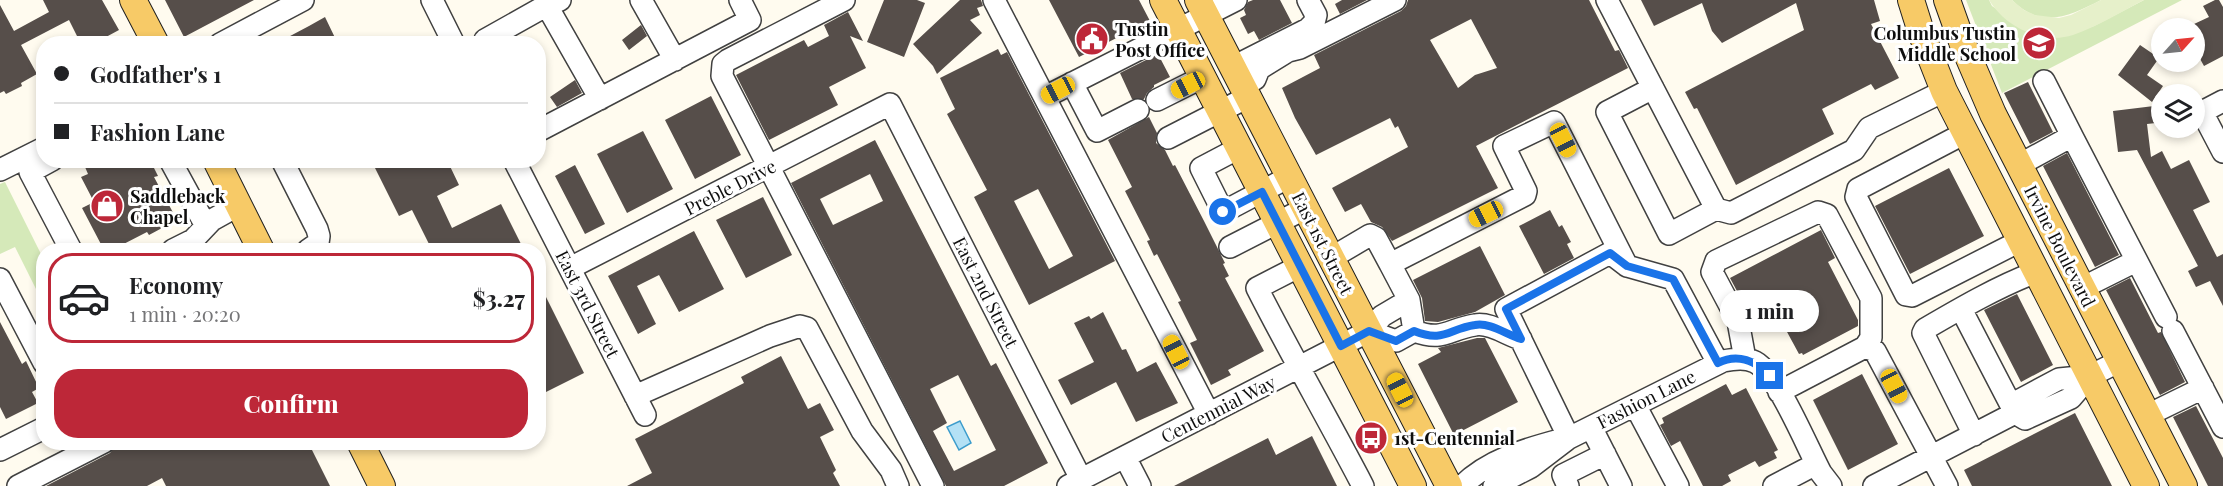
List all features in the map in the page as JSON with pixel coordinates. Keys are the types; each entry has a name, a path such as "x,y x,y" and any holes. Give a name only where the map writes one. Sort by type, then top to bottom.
{"main road":[{"path":"133,0 152,36"},
{"name":"Irvine Boulevard","path":"1911,0 1944,91 2146,486"},
{"name":"Irvine Boulevard","path":"1947,0 1962,42 2019,165 2184,486"},
{"name":"East 1st Street","path":"1184,9 1203,77 1413,486"},
{"name":"East 1st Street","path":"1184,9 1245,82 1289,177 1449,486"},
{"path":"1968,139 1989,150 1997,165 2008,170 2019,165"},
{"path":"220,168 258,243"},
{"path":"2020,241 2030,238 2040,240 2082,288"},
{"path":"364,450 382,486"}],"street":[{"path":"240,36 303,0"},
{"path":"432,0 450,36"},
{"path":"641,0 675,60"},
{"path":"546,127 750,20 740,0"},
{"path":"844,0 723,64 722,76 933,486"},
{"path":"994,0 1209,414"},
{"path":"1045,98 1072,83 1184,9 1236,0"},
{"path":"1168,138 1218,106 1308,29 1314,23 1316,15 1308,0"},
{"path":"1245,82 1265,77 1293,59 1300,48 1395,0"},
{"path":"1607,0 1716,209"},
{"path":"494,36 554,3 600,99"},
{"path":"1157,100 1203,77"},
{"path":"2044,81 2223,427"},
{"path":"1072,83 1097,131 1138,110"},
{"path":"1653,88 1607,112 1669,234 1716,209 1731,213 1854,150 1869,128 1944,91"},
{"path":"2223,102 2202,112 2223,152"},
{"name":"Preble Drive","path":"570,268 890,104"},
{"name":"East 2nd Street","path":"890,104 1074,483"},
{"path":"1390,264 1525,195 1526,191 1504,146 1554,122 1627,266"},
{"path":"2019,165 2072,136"},
{"path":"1968,139 1858,189 1856,197 1906,295 1912,296 2020,241"},
{"path":"1239,148 1201,168 1223,212 1289,177"},
{"path":"0,170 36,151"},
{"path":"37,168 30,172 66,243"},
{"path":"174,168 206,226"},
{"path":"286,168 317,229 318,243"},
{"name":"East 3rd Street","path":"518,168 640,405 688,373 770,336 800,326 807,328 862,431 884,461"},
{"path":"187,243 193,240 212,220 239,205"},
{"path":"1230,247 1306,208"},
{"path":"1779,392 1865,347 1871,338 1871,298 1827,215 1818,212 1716,261 1712,272 1738,321 1745,359 1755,362 1770,376 1816,464 1831,486"},
{"path":"1331,258 1370,235 1376,238 1409,300 1414,331"},
{"path":"1569,438 1506,309 1610,253 1627,266 1673,279 1718,363"},
{"path":"2082,288 2136,261"},
{"path":"1300,266 1257,288 1297,368 1329,420 1363,486"},
{"path":"1974,435 1923,333 1925,329 2010,282 2036,272"},
{"path":"0,279 36,348"},
{"name":"Centennial Way","path":"1074,483 1369,331 1382,316 1409,300"},
{"path":"1961,309 2015,413 2025,419 2071,398 2090,376 2120,361"},
{"path":"1369,331 1396,341 1414,331 1440,336 1476,324 1487,325 1521,339"},
{"path":"1865,347 1875,351 1947,486"},
{"name":"Fashion Lane","path":"1494,486 1531,467 1569,438 1718,363 1735,358 1745,359"},
{"path":"2148,416 2203,388"},
{"path":"1635,405 1678,486"},
{"path":"1875,486 2015,413"},
{"path":"1591,427 1621,486"},
{"path":"0,450 36,432"},
{"name":"Fashion Lane","path":"1462,486 1472,477 1522,450 1569,438"},
{"path":"18,486 88,450"},
{"path":"1568,486 1563,476 1605,454"},
{"path":"1125,457 1140,486"},
{"path":"884,461 885,472 891,486"},
{"path":"884,461 898,486"},
{"path":"1774,486 1816,464"}],"green space":[{"name":"Columbus Tustin Middle School","path":"1966,0 1989,0 1992,6 2034,34 2059,37 2094,26 2144,0 2182,0 2002,93"},
{"path":"1989,0 2012,0 2024,10 2035,15 2059,18 2071,15 2101,0 2144,0 2073,35 2049,38 2014,26 1996,10"},
{"path":"2012,0 2101,0 2067,15 2045,17 2034,15"},
{"path":"5,182 36,244 36,289 15,247 0,254 0,184"}],"water":[{"path":"960,421 971,443 959,450 947,427"}],"building":[{"path":"43,0 102,0 119,30 108,36 77,36 69,20 36,36 21,45 36,75 21,83 22,86 6,94 4,91 0,93 0,5 14,31 49,12"},
{"path":"165,0 254,0 186,36 183,36"},
{"path":"884,0 917,0 925,3 904,57 867,42"},
{"path":"960,0 981,0 983,6 977,8 980,15 970,20 982,33 937,74 933,66 913,44"},
{"name":"Tustin Post Office","path":"1049,0 1139,0 1150,21 1079,57"},
{"path":"1280,0 1292,23 1259,40 1254,31 1248,34 1240,18 1246,15 1244,10 1248,2"},
{"path":"1342,0 1367,0 1340,14 1335,4"},
{"path":"1408,0 1589,0 1615,51 1619,50 1628,68 1476,146 1498,188 1392,241 1382,227 1371,222 1361,204 1345,212 1332,188 1408,147 1398,126 1395,128 1390,118 1316,155 1295,118 1282,88 1320,68 1314,55 1401,11","holes":["1471,19 1497,68 1475,75 1458,88 1430,40"]},
{"path":"1641,0 1874,0 1880,21 1871,24 1899,78 1875,90 1871,84 1822,109 1834,134 1736,185 1697,108 1694,109 1685,92 1804,30 1796,3 1722,43 1712,31 1702,3 1654,26"},
{"path":"2219,0 2223,7 2223,56 2205,65 2205,19 2209,17 2203,6"},
{"path":"848,12 863,41 850,36 866,68 829,87 838,105 769,140 736,75 804,40 808,47 829,36 824,25"},
{"path":"325,17 334,36 290,36"},
{"path":"641,25 647,36 629,50 622,40"},
{"path":"2140,45 2151,53 2151,69 2147,75 2160,84 2151,84 2151,101 2118,75"},
{"path":"998,49 1001,55 1007,52 1115,261 1029,305 974,197 987,190 947,114 955,109 940,78","holes":["1038,189 1073,256 1049,269 1014,201"]},
{"path":"1158,54 1170,77 1154,85 1144,99 1132,99 1120,73"},
{"path":"575,80 582,93 557,107 550,97"},
{"path":"2028,82 2053,132 2030,144 2004,93"},
{"path":"711,96 741,155 695,179 665,120"},
{"path":"2151,106 2151,124 2147,124 2151,157 2162,151 2171,169 2189,160 2210,202 2193,210 2217,257 2223,254 2223,306 2210,281 2196,287 2188,271 2198,266 2137,150 2118,152 2113,111"},
{"path":"1149,117 1157,133 1156,143 1165,150 1173,166 1175,165 1225,263 1223,264 1229,276 1225,278 1264,351 1228,370 1231,375 1211,385 1190,343 1197,340 1178,302 1181,301 1157,254 1154,256 1147,241 1150,240 1125,191 1132,187 1108,140"},
{"path":"643,131 673,189 627,213 597,154"},
{"path":"875,140 991,366 996,363 1048,463 1004,486 946,486 791,183","holes":["870,174 883,201 833,225 820,199","958,375 996,450 954,471 933,431 947,423 930,389"]},
{"path":"2067,153 2119,255 2095,267 2043,166"},
{"path":"575,165 605,224 585,234 555,176"},
{"name":"Saddleback Chapel","path":"85,168 154,168 158,176 154,177 177,220 149,235 147,232 126,243 100,243 82,208 94,202 81,177 88,174"},
{"path":"375,168 451,168 459,185 437,196 452,228 501,204 520,243 428,243 412,210 399,216"},
{"path":"1949,168 1984,236 1910,274 1875,206"},
{"path":"763,197 792,255 746,278 716,220"},
{"path":"1550,210 1559,227 1562,225 1571,242 1567,244 1574,258 1544,274 1519,226"},
{"path":"1821,230 1835,258 1828,262 1858,320 1858,326 1803,355 1799,354 1780,319 1770,324 1767,317 1756,320 1748,305 1745,306 1730,278"},
{"path":"694,231 724,289 679,312 659,275 637,286 656,324 638,334 608,276"},
{"path":"1480,246 1505,295 1475,312 1438,322 1425,321 1422,298 1413,280"},
{"path":"2130,278 2158,333 2161,332 2185,382 2160,395 2106,290"},
{"path":"2017,294 2053,365 2021,382 1984,310"},
{"path":"546,297 584,373 546,392"},
{"path":"1103,312 1122,350 1126,349 1137,372 1156,362 1178,403 1136,422 1116,382 1071,405 1058,380 1094,362 1074,323 1089,316 1091,319"},
{"path":"0,322 22,364 26,361 36,382 36,390 32,392 36,404 6,419 0,407"},
{"path":"1485,338 1518,402 1454,435 1418,364 1441,352 1438,348"},
{"path":"781,356 808,409 820,403 834,430 820,437 836,470 833,473 840,486 627,486 652,473 635,439 744,383 741,377"},
{"path":"1862,374 1898,444 1848,470 1813,400"},
{"path":"1726,384 1732,395 1746,388 1778,450 1774,452 1777,458 1759,467 1755,461 1728,475 1731,481 1722,486 1703,486 1680,441 1671,446 1660,425 1664,423 1662,418"},
{"path":"2196,406 2223,458 2223,486 2208,486 2173,417"},
{"path":"2075,413 2112,486 1972,486 1964,470"},
{"path":"1312,436 1337,486 1174,486 1268,438 1276,455"},
{"path":"112,450 312,450 330,486 166,486 162,478 147,486 46,486"}],"place":[{"name":"Tustin Post Office","path":"1092,39"},
{"name":"Columbus Tustin Middle School","path":"2039,43"},
{"name":"Saddleback Chapel","path":"107,206"},
{"name":"1st-Centennial","path":"1371,438"}],"route":[{"path":"1223,212 1262,192 1341,346 1369,331 1396,341 1414,331 1440,336 1476,324 1487,325 1506,335 1521,339 1506,309 1610,253 1627,266 1673,279 1718,363 1735,358 1745,359 1755,362 1770,376"}]}
